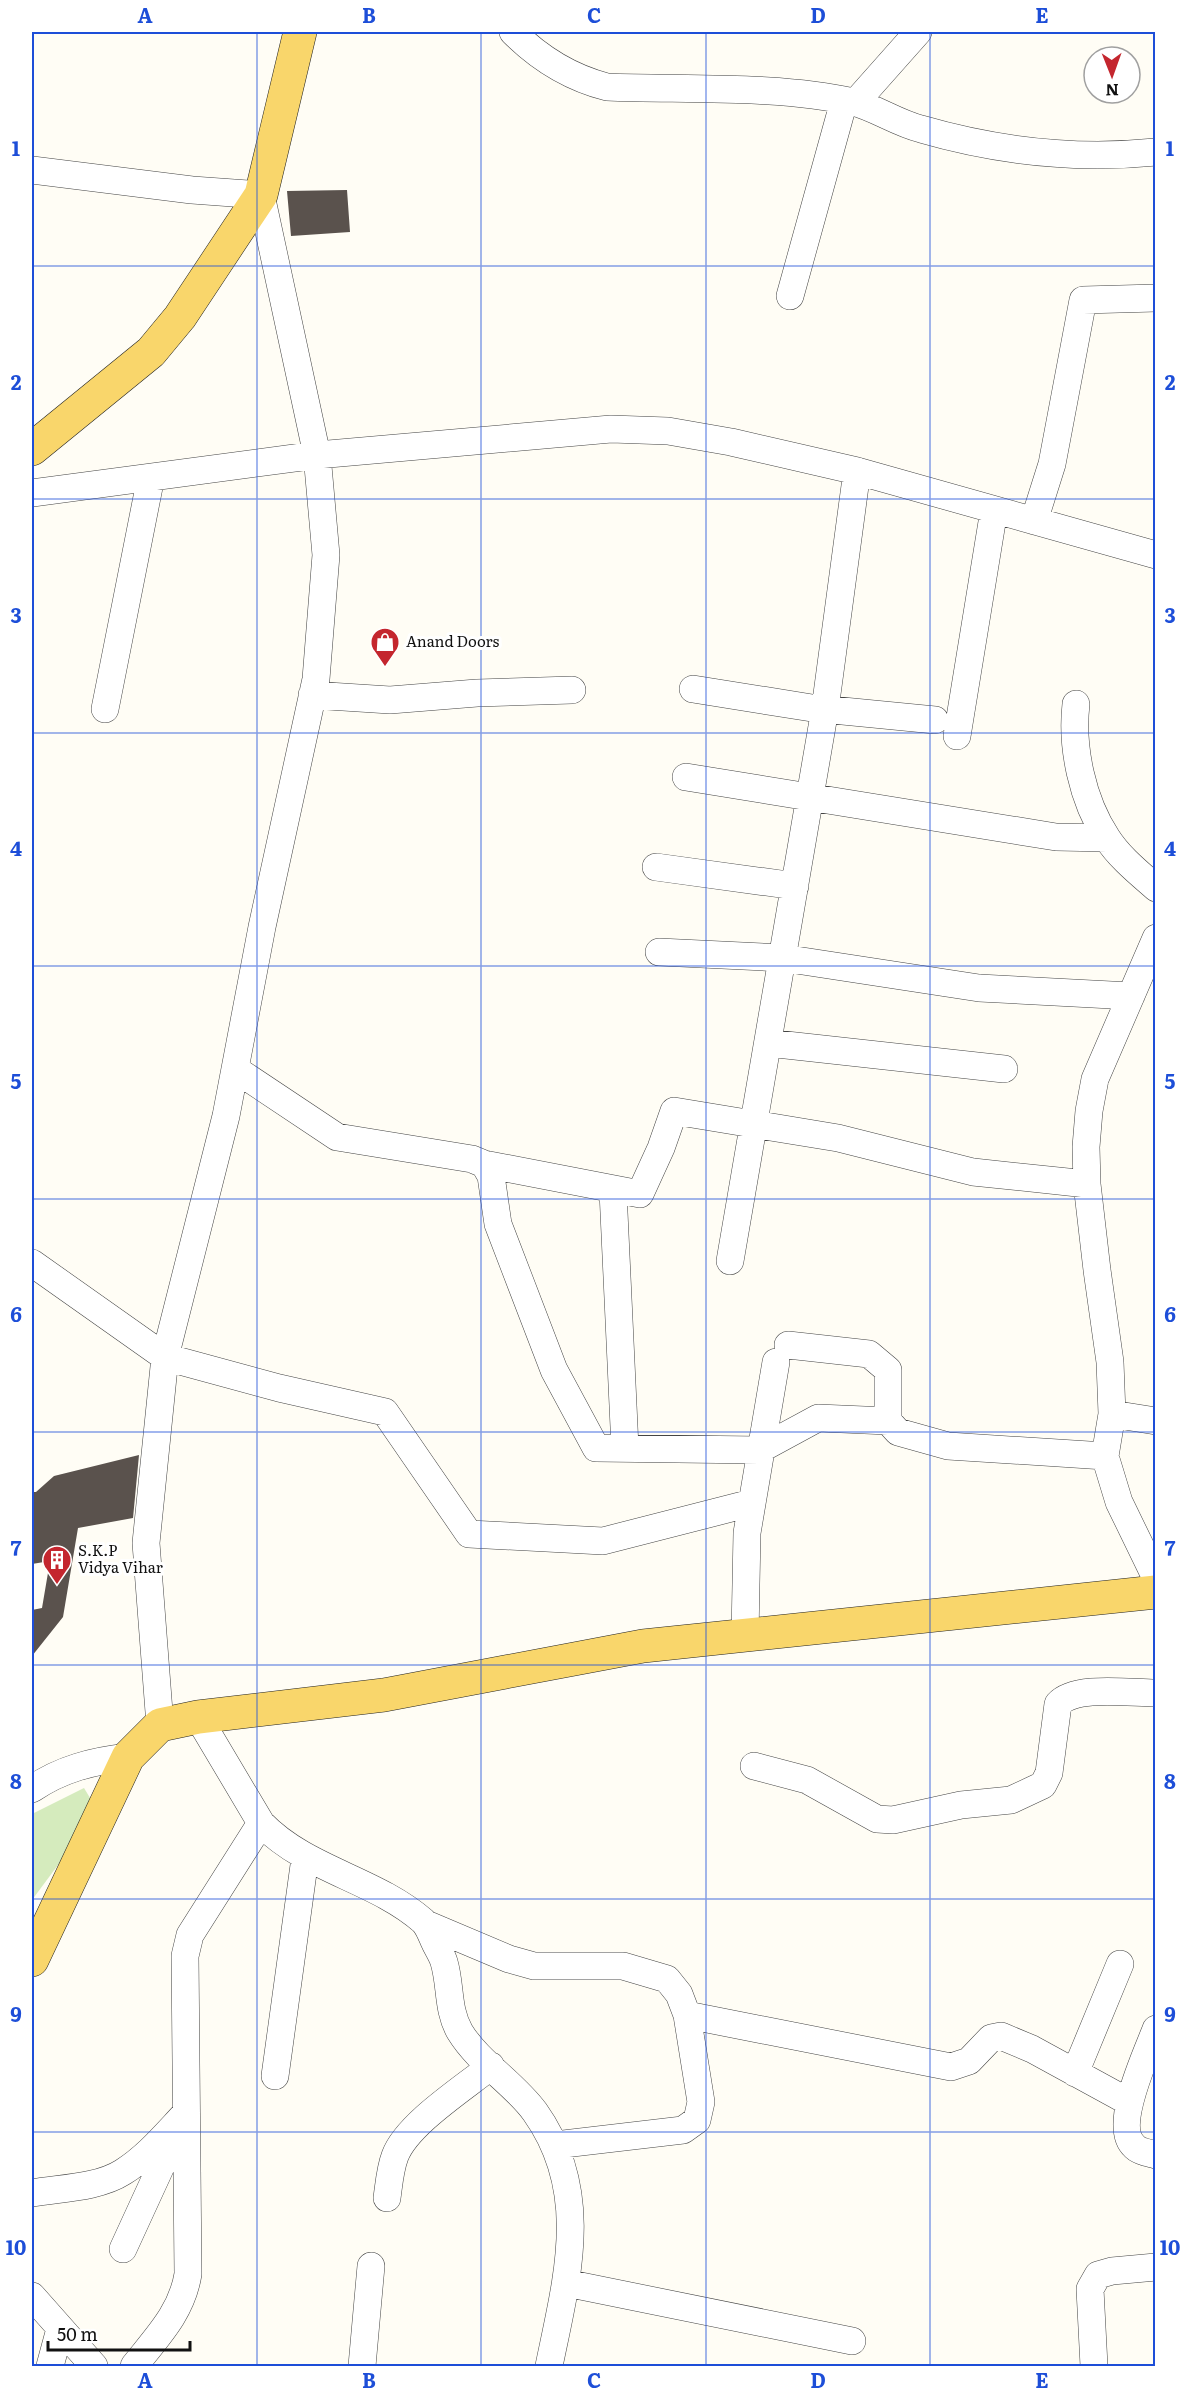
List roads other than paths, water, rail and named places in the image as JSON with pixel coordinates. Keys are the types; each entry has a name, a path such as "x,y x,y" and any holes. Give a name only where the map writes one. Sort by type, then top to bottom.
{"main road":[{"path":"32,449 151,352 180,318 261,195 300,32"},
{"path":"32,1960 128,1757 160,1725 198,1717 384,1695 570,1658 745,1635 1155,1592"}],"street":[{"path":"513,32 561,69 584,81 607,87 766,92 850,102 919,129 1019,152 1064,155 1155,152"},
{"path":"790,296 850,102 918,32"},
{"path":"32,170 192,190 261,195 317,455 326,555 318,655 312,695 262,927 226,1116 165,1357 146,1543 160,1725"},
{"path":"1034,521 1052,464 1083,300 1155,298"},
{"path":"32,493 317,455 622,430 668,431 731,442 857,471 1155,555"},
{"path":"730,1261 825,710 857,471"},
{"path":"105,709 151,477"},
{"path":"957,736 994,510"},
{"path":"693,689 825,710 935,720"},
{"path":"312,695 390,700 468,693 572,690"},
{"path":"1076,704 1073,728 1088,796 1107,838 1155,888"},
{"path":"686,777 1056,837 1107,838"},
{"path":"656,867 795,886"},
{"path":"1155,938 1095,1080 1089,1111 1087,1184 1109,1352 1112,1414 1105,1456 1119,1502 1155,1578"},
{"path":"660,952 783,958 979,988 1131,996"},
{"path":"768,1043 1004,1069"},
{"path":"235,1069 337,1137 472,1158 484,1164 613,1191 640,1194 662,1148 674,1110 838,1138 973,1172 1087,1184"},
{"path":"484,1164 491,1176 498,1224 554,1370 596,1448 759,1450 818,1418 888,1421"},
{"path":"613,1191 625,1448"},
{"path":"32,1263 165,1357 279,1388 385,1412 469,1534 603,1541 751,1503"},
{"path":"745,1635 747,1533 759,1450 782,1354 869,1354 879,1360 888,1370 888,1421 898,1432 948,1446 1105,1456"},
{"path":"1112,1414 1155,1421"},
{"path":"754,1766 789,1773 807,1780 878,1819 893,1820 961,1805 1011,1800 1043,1785 1046,1779 1058,1704 1064,1697 1079,1692 1155,1693"},
{"path":"198,1717 261,1822 274,1836 305,1858 407,1908 426,1924 509,1959 534,1966 623,1966 667,1979 679,1994 687,2015 701,2102 697,2120 683,2130 555,2145"},
{"path":"32,1789 74,1767 99,1760 128,1757"},
{"path":"134,2367 176,2313 184,2294 188,2274 185,1956 190,1935 261,1822"},
{"path":"275,2076 305,1858"},
{"path":"426,1924 444,1961 451,2010 460,2032 534,2110 555,2145 568,2188 572,2231 566,2283 549,2367"},
{"path":"1075,2073 1120,1964"},
{"path":"687,2015 951,2067 969,2061 991,2038 1001,2036 1130,2102"},
{"path":"1155,2029 1130,2102 1126,2122 1127,2136 1134,2147 1155,2155"},
{"path":"387,2198 396,2154 407,2138 420,2124 491,2066"},
{"path":"32,2193 96,2182 121,2173 142,2157 185,2114"},
{"path":"123,2249 185,2114"},
{"path":"362,2367 371,2266"},
{"path":"1094,2367 1090,2289 1098,2275 1112,2271 1155,2267"},
{"path":"566,2283 852,2341"},
{"path":"32,2296 94,2367"},
{"path":"50,2367 60,2329"}],"place":[{"name":"Anand Doors","path":"385,668"},
{"name":"S.K.P Vidya Vihar","path":"57,1586"}]}
